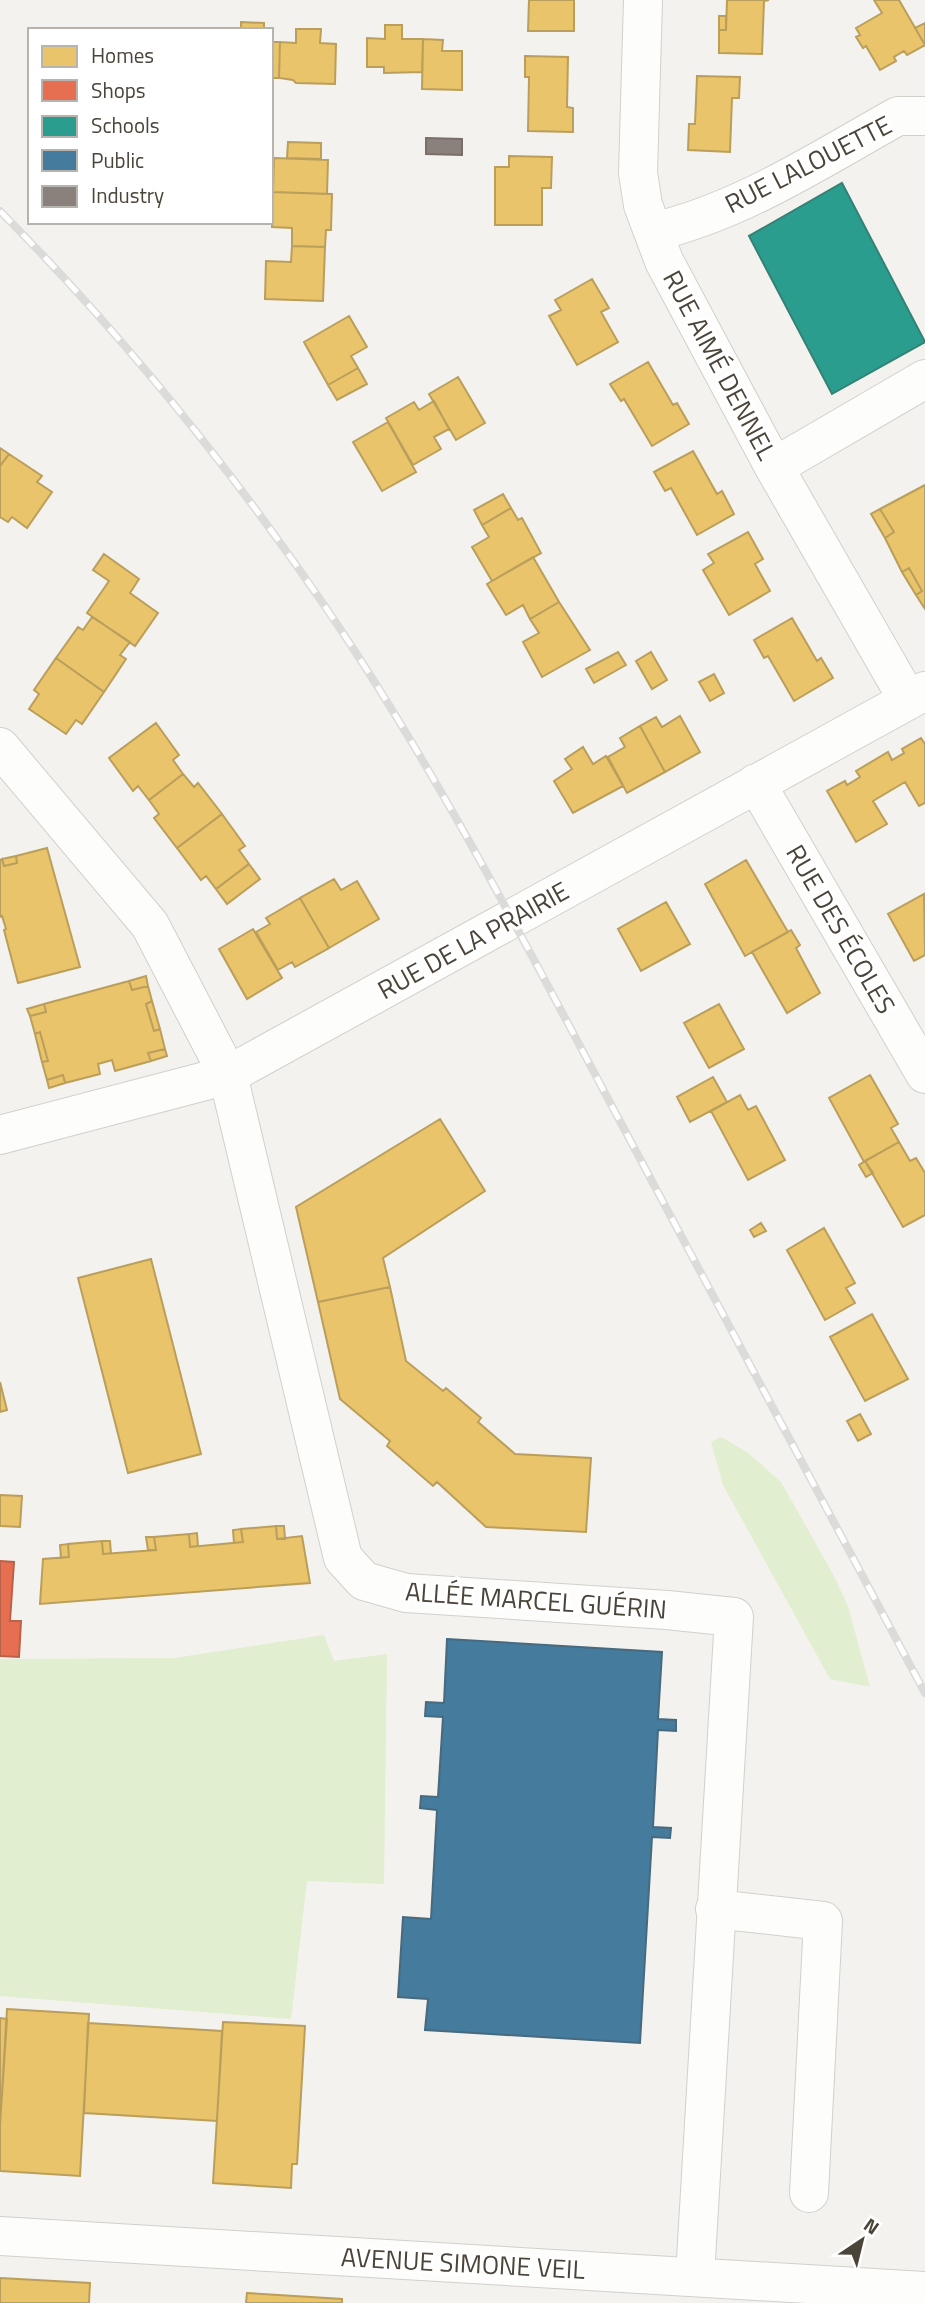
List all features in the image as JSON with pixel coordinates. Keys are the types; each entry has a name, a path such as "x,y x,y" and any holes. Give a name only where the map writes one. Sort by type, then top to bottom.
{"street":[{"name":"RUE AIMÉ DENNEL","path":"643,0 638,173 643,205 653,232 670,273 774,467 916,696"},
{"name":"RUE LALOUETTE","path":"653,232 675,227 749,200 898,116 925,116"},
{"path":"774,467 925,379"},
{"name":"RUE DE LA PRAIRIE","path":"0,1135 228,1076 916,696"},
{"path":"0,747 150,925 228,1076"},
{"name":"RUE DES ÉCOLES","path":"756,783 925,1074"},
{"name":"ALLÉE MARCEL GUÉRIN","path":"228,1076 343,1558 364,1581 405,1593 667,1610 734,1617 695,2276"},
{"path":"715,1909 823,1921 809,2193"},
{"name":"AVENUE SIMONE VEIL","path":"0,2236 925,2291"}],"green space":[{"path":"721,1437 747,1452 781,1482 848,1606 870,1687 830,1679 723,1485 711,1442"},
{"path":"324,1635 334,1661 387,1654 384,1884 307,1881 291,2019 0,1996 0,1659 174,1658"}],"building: Homes":[{"path":"529,0 574,0 574,31 528,31"},
{"path":"727,0 769,0 764,1 762,54 719,53 719,30 726,30"},
{"path":"874,0 899,0 925,45 907,55 904,51 894,57 896,61 880,70 866,46 863,48 856,37 860,35 856,28 882,13"},
{"path":"719,16 726,16 726,30 719,30"},
{"path":"241,22 264,23 264,28 241,28"},
{"path":"925,23 925,45 915,28"},
{"path":"385,25 402,25 402,39 423,39 422,72 384,73 384,67 367,67 367,38 385,39"},
{"path":"296,29 321,29 320,43 336,44 335,84 296,83 279,78 280,42 296,43"},
{"path":"423,39 443,40 442,51 462,51 462,90 422,89"},
{"path":"273,42 280,42 279,78 273,78"},
{"path":"525,56 568,57 567,107 573,108 573,132 528,131 529,77 525,77"},
{"path":"697,76 740,77 739,98 732,98 730,152 688,150 689,124 695,124"},
{"path":"288,142 321,143 321,159 287,158"},
{"path":"509,156 552,157 551,188 542,188 542,225 495,225 495,167 509,167"},
{"path":"274,158 328,160 327,194 273,192"},
{"path":"273,192 332,194 331,230 326,230 325,247 292,246 292,228 272,227"},
{"path":"292,246 325,247 323,301 265,299 266,261 291,262"},
{"path":"592,279 609,308 601,312 618,342 577,365 549,316 561,310 555,300"},
{"path":"349,316 367,347 351,356 358,368 328,385 304,342"},
{"path":"648,362 673,405 677,403 689,424 652,446 624,399 621,401 610,384"},
{"path":"358,368 367,384 337,400 328,385"},
{"path":"458,377 485,423 456,440 429,394"},
{"path":"434,401 449,429 434,437 441,449 413,465 386,418 414,402 419,410"},
{"path":"388,422 416,472 382,491 353,442"},
{"path":"0,448 9,454 0,466"},
{"path":"693,451 717,494 722,491 734,514 697,535 671,488 665,491 654,472"},
{"path":"9,454 42,476 37,482 52,492 27,528 12,517 8,522 0,517 0,466"},
{"path":"925,485 925,609 916,595 922,591 909,568 902,572 885,538 894,532 880,509"},
{"path":"503,494 511,508 482,525 474,510"},
{"path":"511,508 518,520 522,518 541,553 492,581 472,547 489,537 482,525"},
{"path":"880,509 894,532 885,538 871,514"},
{"path":"748,532 763,559 755,564 770,591 729,615 703,570 714,563 708,554"},
{"path":"104,554 139,579 130,593 158,613 135,646 87,613 109,581 93,570"},
{"path":"533,557 559,602 530,619 523,605 506,615 487,584"},
{"path":"909,568 922,591 916,595 902,572"},
{"path":"559,602 590,650 542,677 523,642 539,633 530,619"},
{"path":"92,617 130,642 120,655 126,659 104,692 56,658 78,627 83,630"},
{"path":"792,618 817,661 821,658 833,678 794,701 768,656 764,658 754,640"},
{"path":"618,652 626,665 594,683 586,669"},
{"path":"651,652 667,680 652,689 636,661"},
{"path":"56,658 104,692 82,724 76,720 66,734 29,709 39,694 34,690"},
{"path":"714,674 724,693 710,701 699,682"},
{"path":"680,716 700,752 665,772 640,726 656,717 662,727"},
{"path":"156,723 179,755 173,760 183,774 149,800 138,786 133,791 109,758"},
{"path":"640,726 665,772 627,793 608,757 625,747 620,738"},
{"path":"921,738 925,744 925,803 919,806 905,782 873,801 887,824 856,842 827,791 845,781 847,785 860,777 856,771 888,752 892,760 904,753 902,749"},
{"path":"583,747 593,764 606,756 623,786 573,813 554,781 572,769 565,759"},
{"path":"183,774 194,787 198,783 222,814 177,848 154,818 159,814 149,800"},
{"path":"222,814 245,846 239,850 249,864 216,889 206,876 201,880 177,848"},
{"path":"47,848 80,967 18,983 4,930 6,929 2,916 0,917 0,860 2,859 4,866 17,863 16,856"},
{"path":"16,856 17,863 4,866 2,859"},
{"path":"746,860 788,932 745,956 705,884"},
{"path":"249,864 260,879 227,904 216,889"},
{"path":"334,879 341,890 357,881 379,919 329,948 300,898"},
{"path":"924,894 925,955 914,961 888,914"},
{"path":"300,898 329,948 295,967 292,962 278,970 256,932 270,924 266,918"},
{"path":"666,902 690,944 641,971 618,929"},
{"path":"253,929 282,978 247,999 219,949"},
{"path":"791,930 800,945 796,948 820,993 787,1013 752,952"},
{"path":"146,976 148,986 132,990 129,981"},
{"path":"129,981 132,990 148,986 152,1001 146,1004 154,1031 160,1029 165,1049 148,1053 151,1061 115,1071 112,1060 98,1064 100,1074 65,1083 63,1075 47,1080 42,1062 48,1061 40,1032 35,1034 30,1016 46,1012 44,1004"},
{"path":"152,1001 160,1029 154,1031 146,1004"},
{"path":"44,1004 46,1012 30,1016 27,1009"},
{"path":"719,1004 744,1049 709,1068 684,1023"},
{"path":"40,1032 48,1061 42,1062 35,1034"},
{"path":"165,1049 167,1056 151,1061 148,1053"},
{"path":"63,1075 65,1083 49,1088 47,1080"},
{"path":"870,1075 898,1124 891,1128 899,1142 864,1162 829,1098"},
{"path":"713,1077 727,1102 690,1122 677,1097"},
{"path":"740,1095 748,1110 756,1106 785,1160 748,1180 711,1111"},
{"path":"440,1119 485,1191 383,1258 390,1287 318,1302 296,1207"},
{"path":"899,1142 910,1161 916,1158 925,1173 925,1215 903,1227 865,1161"},
{"path":"865,1161 873,1173 866,1177 859,1165"},
{"path":"761,1223 766,1231 754,1237 750,1230"},
{"path":"824,1228 855,1283 846,1288 855,1303 825,1320 787,1250"},
{"path":"151,1259 201,1454 128,1473 78,1278"},
{"path":"390,1287 406,1361 443,1391 446,1388 481,1418 478,1422 515,1454 591,1458 586,1532 486,1527 437,1482 433,1486 387,1446 390,1441 340,1399 318,1302"},
{"path":"872,1314 908,1379 865,1401 830,1337"},
{"path":"0,1382 7,1410 0,1412"},
{"path":"860,1414 871,1434 858,1441 847,1421"},
{"path":"0,1495 22,1496 20,1527 0,1526"},
{"path":"276,1526 277,1539 302,1536 310,1583 40,1604 43,1559 69,1557 68,1544 102,1541 103,1554 156,1550 154,1537 189,1534 190,1547 243,1542 241,1529"},
{"path":"276,1526 284,1526 285,1539 277,1539"},
{"path":"241,1529 243,1542 234,1543 233,1530"},
{"path":"197,1533 198,1546 190,1547 189,1534"},
{"path":"146,1537 154,1537 156,1550 148,1550"},
{"path":"102,1541 110,1541 111,1554 103,1554"},
{"path":"68,1544 69,1557 61,1558 60,1545"},
{"path":"7,2009 89,2014 80,2176 0,2171"},
{"path":"0,2018 7,2019 1,2109 0,2109"},
{"path":"223,2022 305,2026 297,2164 292,2164 291,2188 213,2183"},
{"path":"88,2023 222,2031 217,2121 84,2113"},
{"path":"0,2278 90,2283 89,2303 0,2303"},
{"path":"247,2293 342,2299 342,2303 246,2303"}],"building: Shops":[{"path":"0,1561 14,1562 10,1621 21,1621 19,1657 0,1656"}],"building: Schools":[{"path":"842,183 925,342 832,394 749,236"}],"building: Public":[{"path":"447,1639 662,1652 658,1719 676,1720 676,1731 658,1730 653,1827 671,1828 670,1838 652,1837 640,2043 425,2030 428,1999 398,1997 403,1917 431,1919 437,1810 420,1808 421,1796 438,1797 443,1717 425,1716 426,1702 444,1703"}],"building: Industry":[{"path":"426,138 462,139 462,155 426,154"}],"railway":[{"path":"0,211 130,352 250,501 324,605 405,731 516,927 925,1693"}]}
